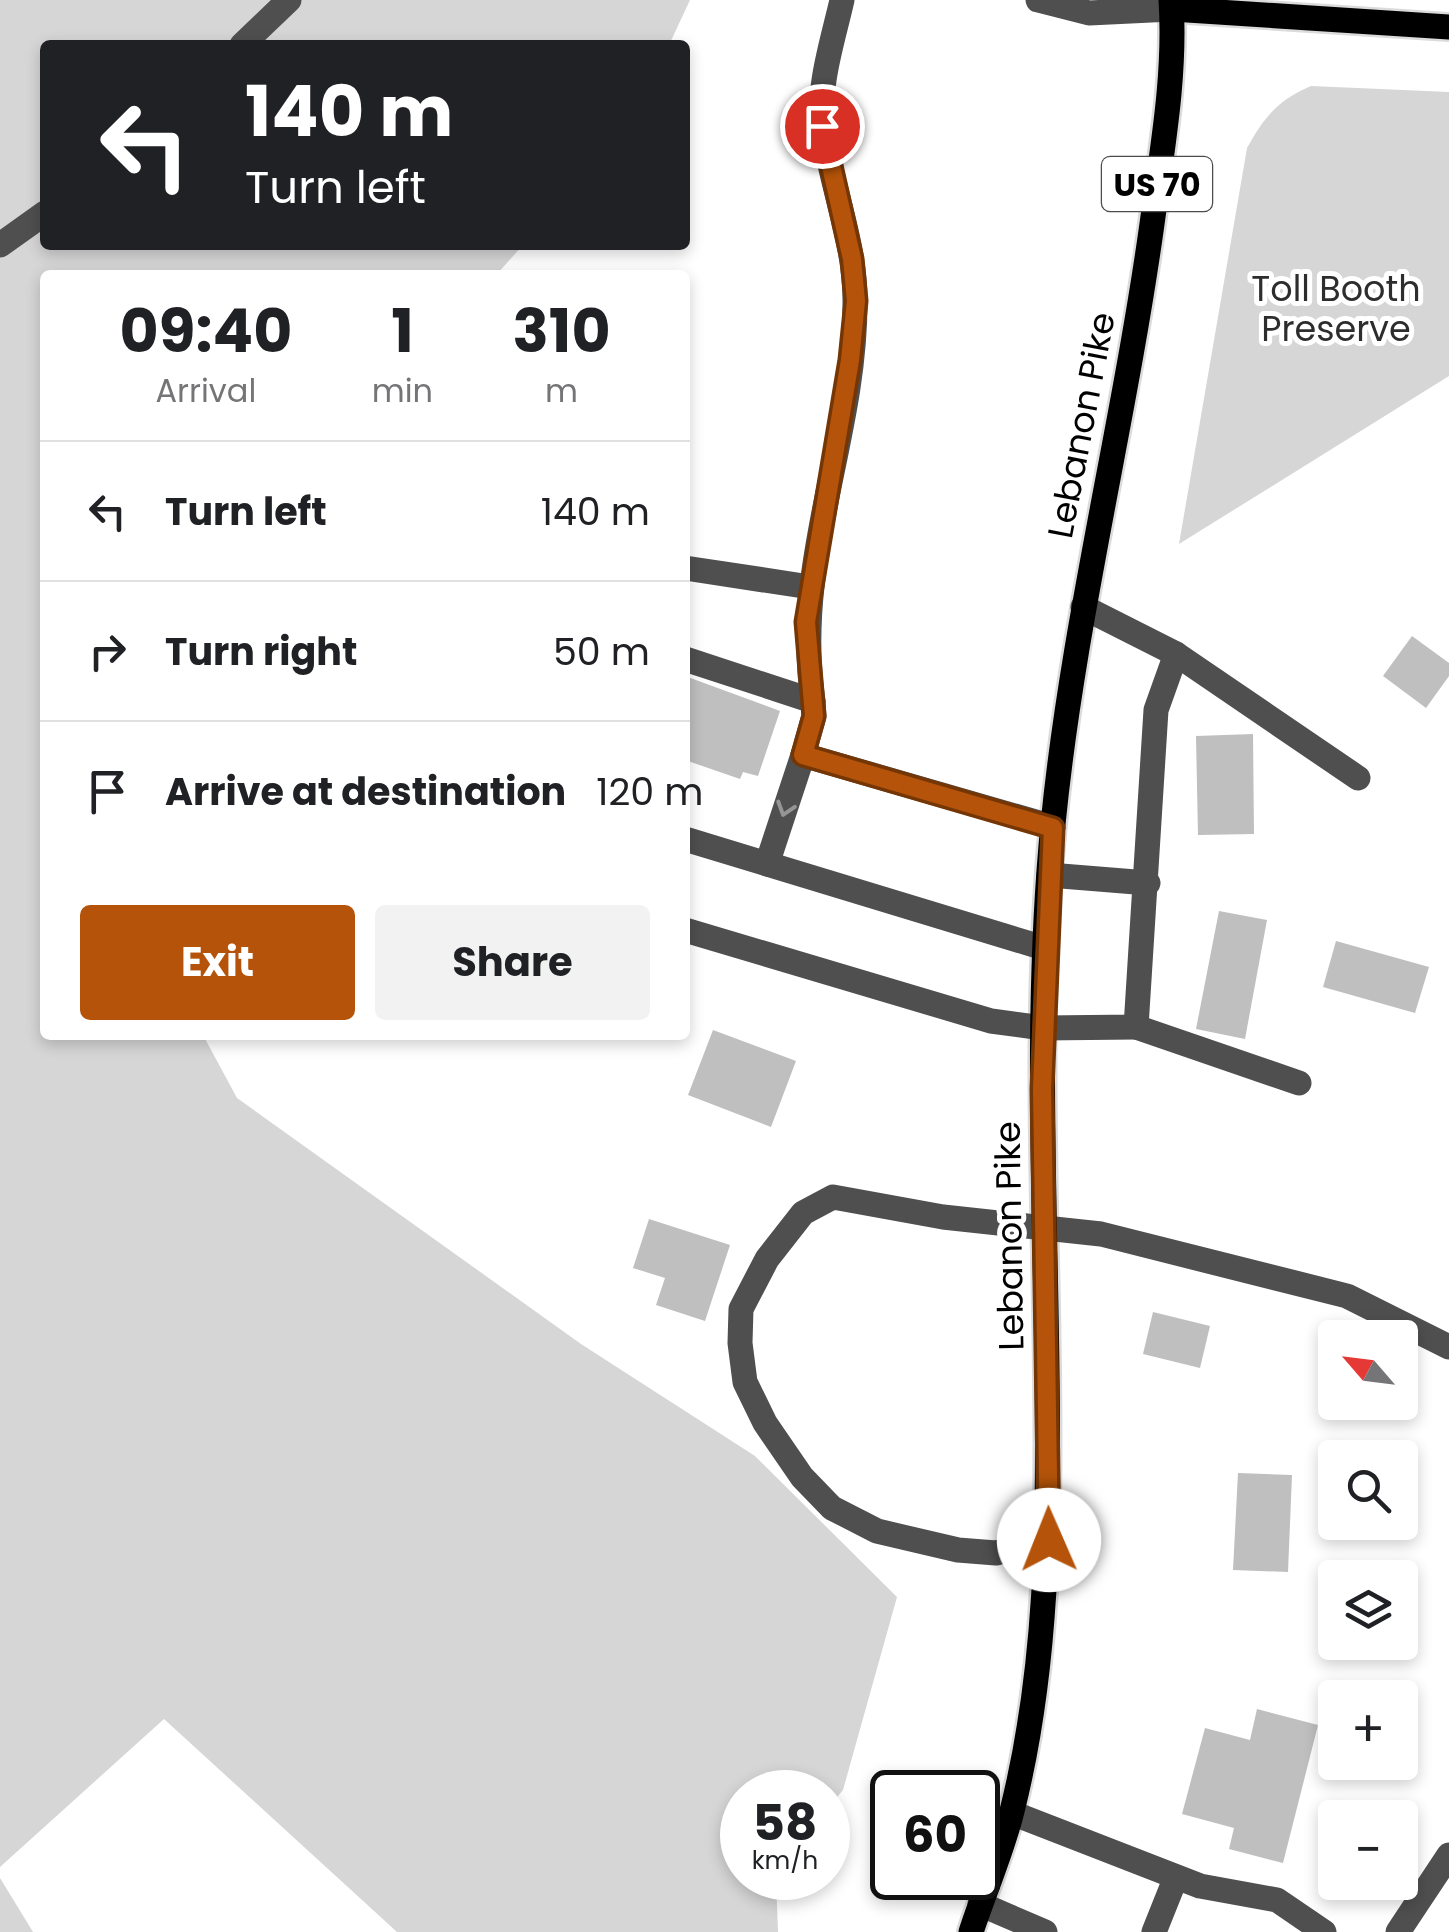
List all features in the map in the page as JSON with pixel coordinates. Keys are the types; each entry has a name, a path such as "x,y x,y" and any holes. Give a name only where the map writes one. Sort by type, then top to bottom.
{"main road":[{"path":"1172,5 1449,27"},
{"name":"Lebanon Pike","path":"970,1932 1012,1813 1033,1702 1049,1540 1043,1028 1049,874 1082,607 1134,357 1172,69 1172,5"}],"street":[{"path":"247,40 289,0"},
{"path":"767,864 814,716 805,648 810,588 850,360 856,301 852,259 822,126 828,66 842,0"},
{"path":"1038,0 1089,13 1172,5"},
{"path":"0,245 40,217"},
{"path":"690,569 810,588"},
{"path":"1082,607 1176,654 1358,778"},
{"path":"1136,1027 1156,710 1176,654"},
{"path":"690,661 813,701"},
{"path":"803,755 1053,828"},
{"path":"690,841 1044,948"},
{"path":"1049,874 1148,882"},
{"path":"690,932 991,1022 1043,1028 1136,1027 1298,1083"},
{"path":"1049,1540 996,1553 958,1550 877,1531 832,1508 802,1477 765,1423 745,1382 740,1342 741,1309 767,1259 803,1213 832,1198 943,1218 1101,1234 1347,1296 1449,1347"},
{"path":"1012,1813 1200,1886 1277,1900 1324,1932"},
{"path":"1398,1932 1449,1856"},
{"path":"1154,1932 1176,1876"},
{"path":"980,1904 1045,1932"}],"green space":[{"path":"0,0 690,0 671,40 40,40 40,250 518,250 500,270 40,270 40,1040 206,1040 237,1098 581,1344 755,1456 897,1597 849,1770 720,1770 720,1900 777,1900 778,1932 397,1932 164,1719 0,1867"},
{"name":"Toll Booth Preserve","path":"1311,86 1449,92 1449,376 1179,544 1247,148 1273,111"},
{"path":"0,1878 33,1932 0,1932"}],"building":[{"path":"1412,636 1449,663 1449,676 1426,708 1383,676"},
{"path":"690,678 780,711 758,776 743,772 740,779 690,762"},
{"path":"1253,734 1254,834 1198,835 1196,736"},
{"path":"1219,911 1267,920 1245,1039 1196,1029"},
{"path":"1336,941 1429,967 1415,1013 1323,987"},
{"path":"713,1030 796,1061 771,1127 688,1095"},
{"path":"649,1219 730,1245 705,1321 656,1305 665,1278 633,1268"},
{"path":"1153,1312 1210,1326 1200,1368 1143,1354"},
{"path":"1238,1473 1292,1475 1288,1572 1233,1570"},
{"path":"1257,1709 1318,1725 1283,1863 1229,1849 1234,1828 1182,1814 1205,1728 1250,1740"}],"route":[{"path":"822,126 852,259 856,301 850,360 806,622 805,648 814,716 803,755 1053,828 1044,948 1042,1089 1049,1540"}]}
